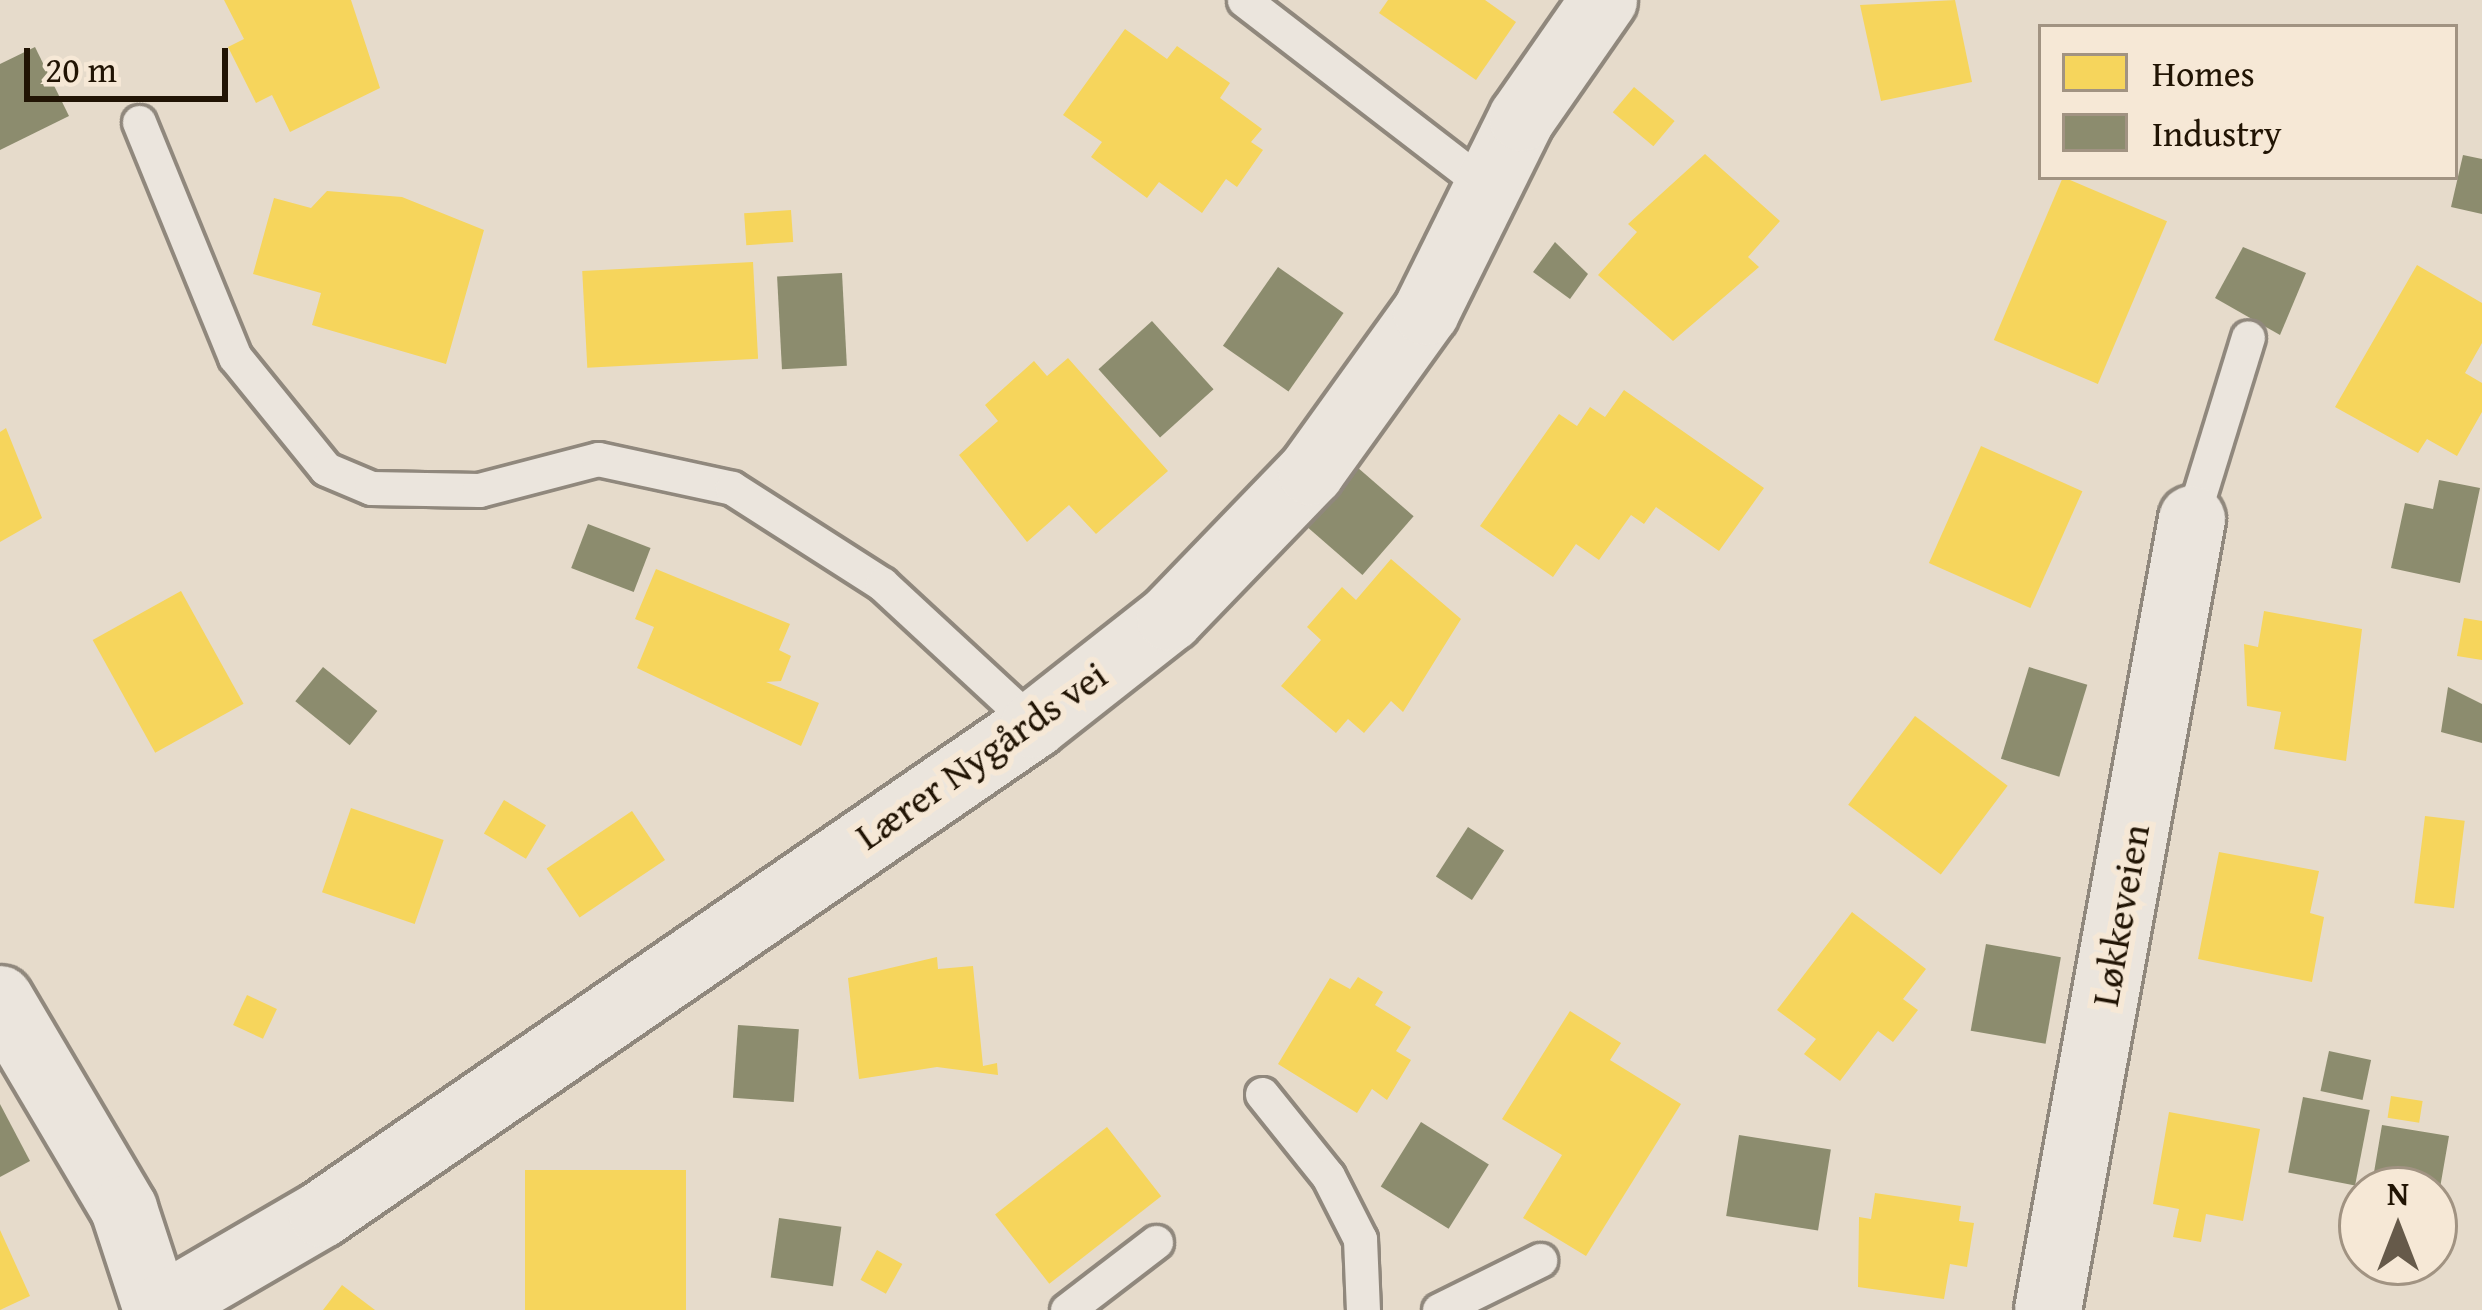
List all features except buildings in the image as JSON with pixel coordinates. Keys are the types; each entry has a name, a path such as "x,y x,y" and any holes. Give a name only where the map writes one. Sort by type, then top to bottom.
{"street":[{"name":"Lærer Nygårds vei","path":"157,1310 322,1214 1034,725 1170,618 1311,472 1426,311 1487,187 1604,0"},
{"name":"Løkkeveien","path":"2048,1310 2192,519"},
{"path":"0,999 104,1168 157,1310"}],"lane":[{"path":"1244,0 1487,187"},
{"path":"139,122 235,357 326,470 371,488 479,490 598,459 732,488 882,584 1034,725"},
{"path":"2192,519 2248,337"},
{"path":"1262,1094 1328,1176 1360,1239 1363,1310"},
{"path":"1067,1310 1156,1242"},
{"path":"1438,1310 1540,1260"}]}
